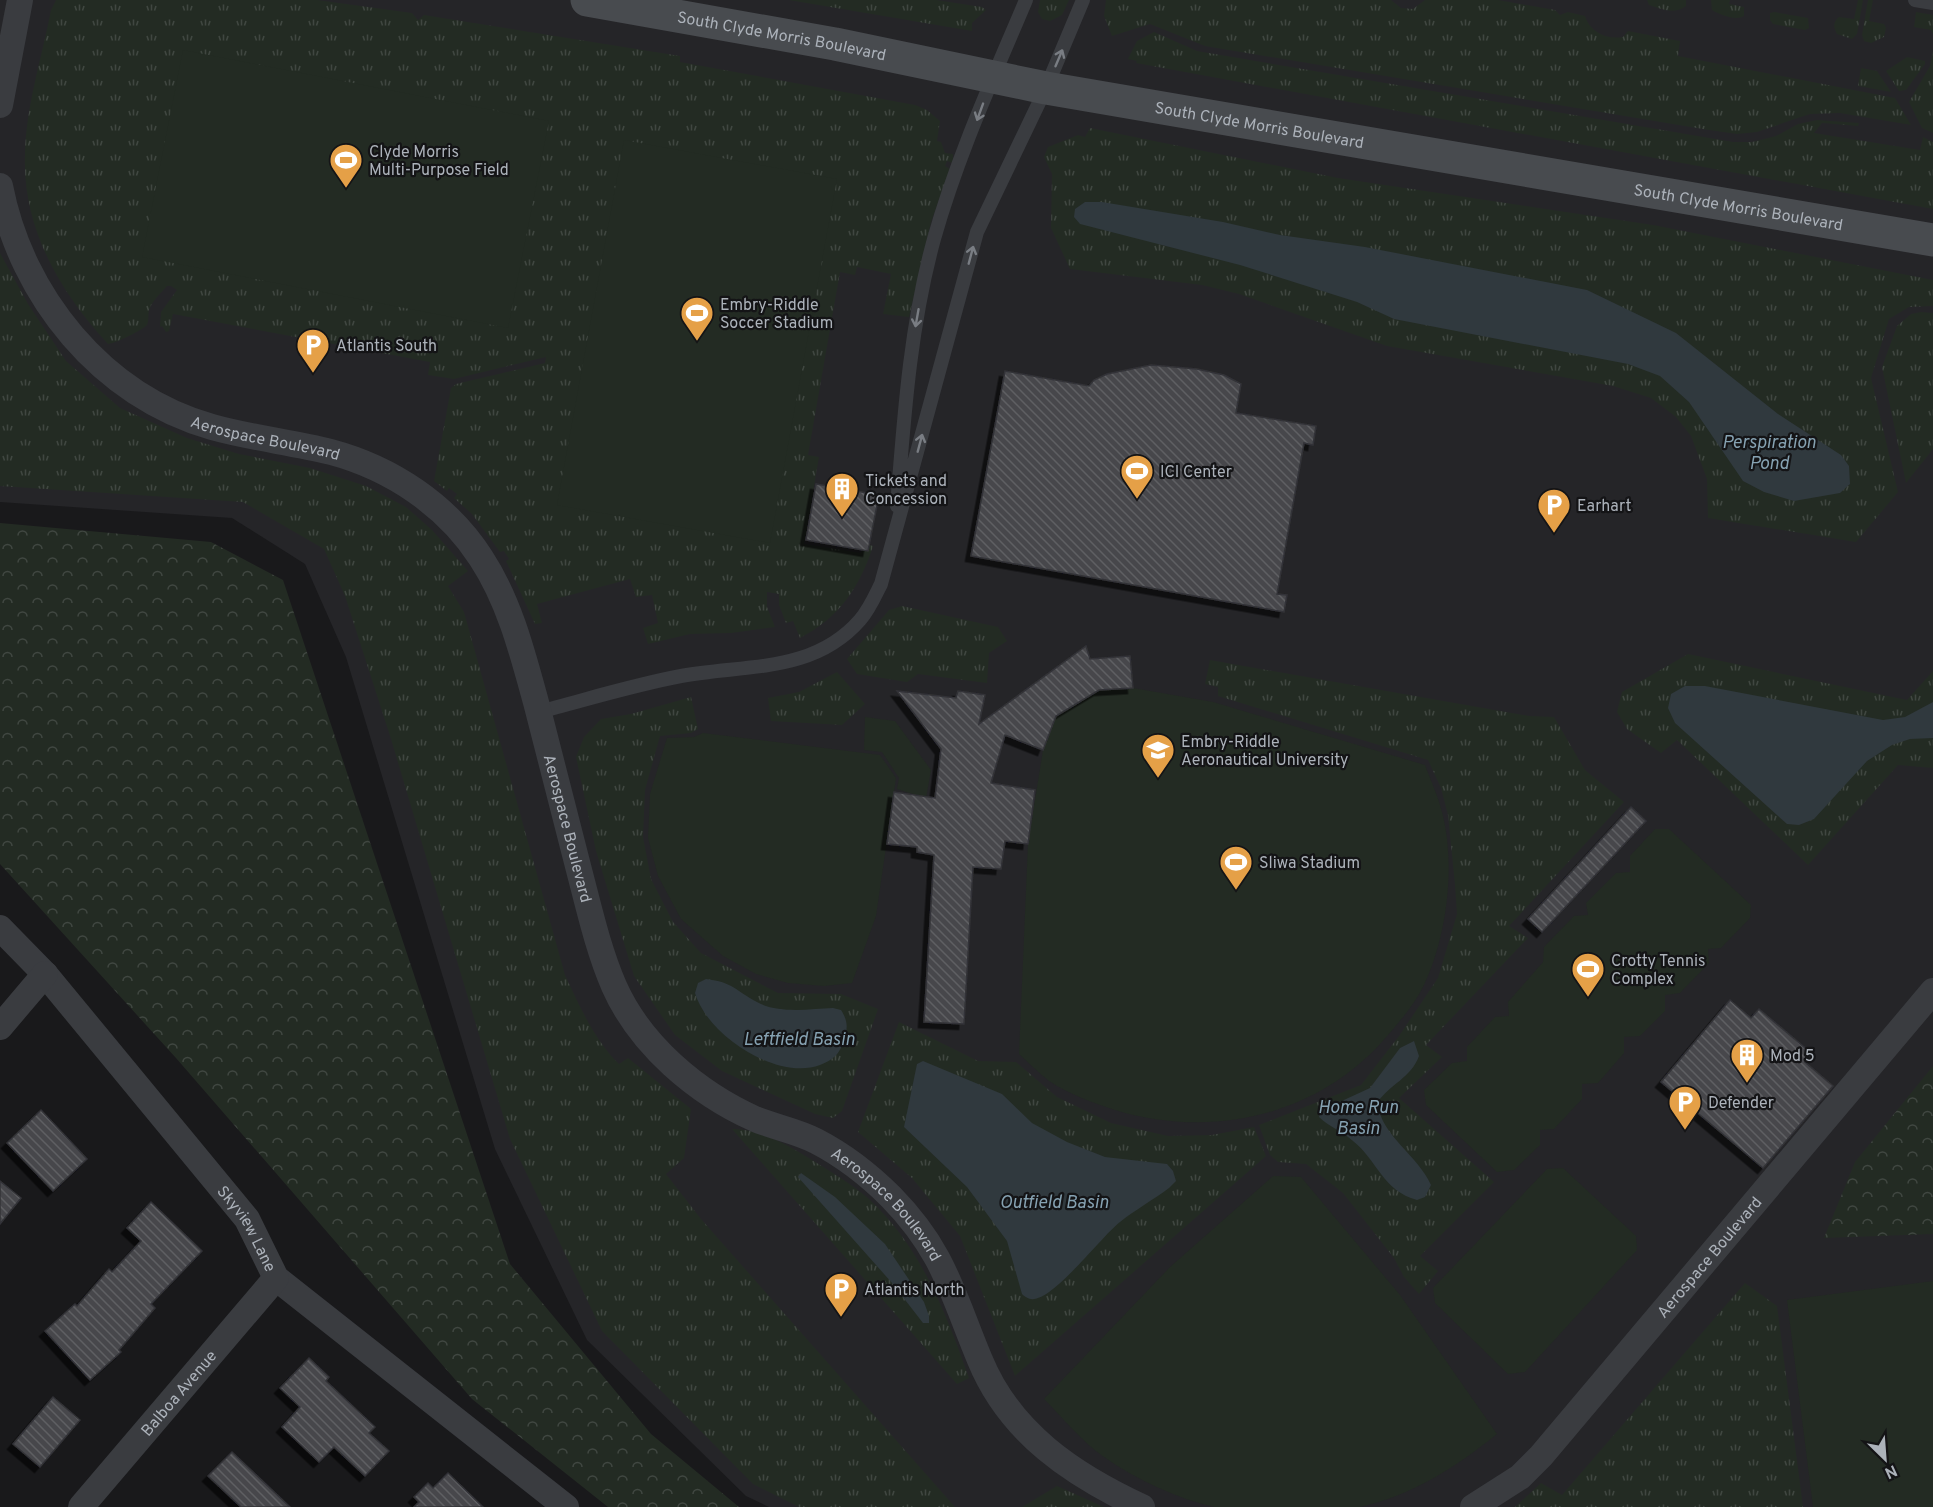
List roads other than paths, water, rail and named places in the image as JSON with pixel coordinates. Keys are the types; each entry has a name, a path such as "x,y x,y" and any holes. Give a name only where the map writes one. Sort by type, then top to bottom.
{"main road":[{"name":"South Clyde Morris Boulevard","path":"587,0 835,44 1046,88 1933,240"}],"street":[{"path":"0,105 20,0"},
{"name":"Aerospace Boulevard","path":"0,186 12,236 52,309 90,354 132,391 158,406 206,426 256,439 332,452 369,465 412,488 438,508 481,558 520,641 594,928 615,988 639,1028 672,1065 711,1095 755,1119 815,1140 850,1162 889,1195 926,1236 950,1279 981,1363 1001,1399 1043,1449 1094,1484 1142,1507"},
{"name":"Skyview Lane","path":"0,928 45,974 247,1219 276,1278 566,1507"},
{"path":"0,1027 45,974"},
{"name":"Aerospace Boulevard","path":"1473,1507 1520,1477 1541,1456 1933,991"},
{"name":"Balboa Avenue","path":"81,1507 276,1278"}],"lane":[{"path":"894,540 918,312 934,238 993,77 1026,0"},
{"path":"538,712 692,673 771,667 806,656 839,638 861,619 882,584 977,232 1046,88 1083,0"},
{"path":"1915,0 1933,3"}],"water":[{"name":"Perspiration Pond","path":"1085,202 1102,202 1223,222 1280,235 1365,247 1587,290 1676,333 1778,414 1841,455 1849,466 1850,484 1840,493 1794,501 1764,492 1743,481 1689,402 1660,376 1628,364 1394,319 1357,302 1240,265 1080,224 1074,217 1075,209"},
{"path":"1685,686 1705,686 1883,720 1905,717 1933,702 1933,738 1910,739 1892,745 1867,761 1814,819 1799,825 1787,824 1675,723 1668,708 1671,694"},
{"name":"Leftfield Basin","path":"706,979 728,985 765,1006 794,1010 833,1008 841,1010 847,1028 840,1049 832,1059 825,1063 803,1068 784,1066 746,1051 728,1038 702,1009 695,993 698,983"},
{"name":"Home Run Basin","path":"1414,1041 1419,1056 1415,1064 1406,1076 1377,1103 1386,1126 1418,1164 1431,1185 1425,1197 1417,1200 1396,1190 1361,1149 1319,1117 1320,1111 1370,1088 1400,1048"},
{"name":"Outfield Basin","path":"923,1061 1002,1094 1032,1123 1067,1142 1105,1157 1167,1164 1173,1171 1176,1181 1120,1222 1054,1288 1043,1296 1028,1298 1022,1294 1007,1241 967,1187 904,1127 917,1064"},
{"path":"801,1173 835,1197 885,1244 924,1302 929,1323 923,1323 892,1283 798,1177"}],"place":[{"name":"Clyde Morris Multi-Purpose Field","path":"346,189"},
{"name":"Embry-Riddle Soccer Stadium","path":"697,342"},
{"name":"Atlantis South","path":"313,374"},
{"name":"ICI Center","path":"1137,500"},
{"name":"Tickets and Concession","path":"842,518"},
{"name":"Earhart","path":"1554,534"},
{"name":"Embry-Riddle Aeronautical University","path":"1158,779"},
{"name":"Sliwa Stadium","path":"1236,891"},
{"name":"Crotty Tennis Complex","path":"1588,998"},
{"name":"Mod 5","path":"1747,1084"},
{"name":"Defender","path":"1685,1131"},
{"name":"Atlantis North","path":"841,1318"}]}
